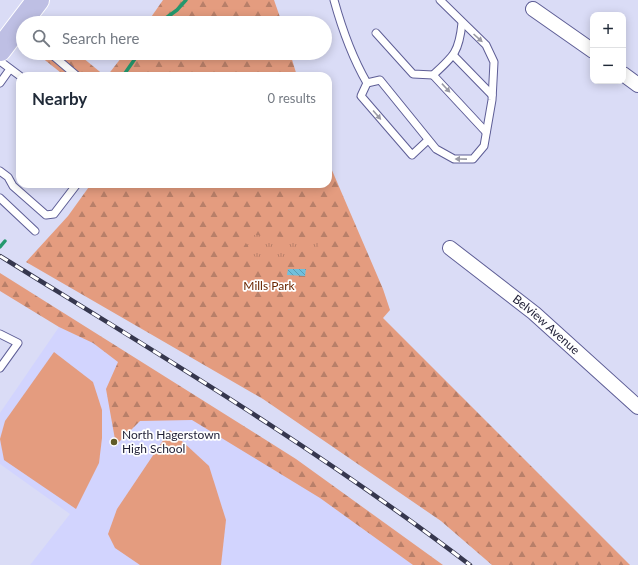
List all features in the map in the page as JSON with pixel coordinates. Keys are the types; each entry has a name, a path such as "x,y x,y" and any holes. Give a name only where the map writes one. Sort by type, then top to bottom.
{"main road":[{"path":"28,16 38,0"},
{"path":"0,50 16,33"}],"street":[{"path":"533,9 590,49"},
{"path":"626,76 638,85"},
{"name":"Belview Avenue","path":"450,248 534,313 638,407"}],"lane":[{"path":"334,0 344,33 367,84"},
{"path":"428,140 412,155 361,96 367,84 380,80 436,149 454,159 473,159 484,146 492,95 494,62 486,45 440,0"},
{"path":"433,75 454,56 460,41 462,23"},
{"path":"376,33 413,74 433,75 486,132"},
{"path":"454,56 492,95"},
{"path":"58,60 72,72"},
{"path":"0,61 16,73"},
{"path":"0,83 10,69"},
{"path":"0,171 8,178 13,186 46,215 54,214 74,188"},
{"path":"0,198 35,231"},
{"path":"0,334 18,343 0,368"}],"shaded area":[{"name":"North Hagerstown High School","path":"59,327 93,343 320,498 413,565 30,565 70,514 0,464 0,413"}],"green space":[{"path":"163,0 274,0 280,16 152,16"},
{"path":"45,60 86,60 100,72 60,72"},
{"path":"120,60 292,60 296,72 110,72"},
{"name":"Mills Park","path":"332,170 383,289 390,310 383,318 630,565 492,565 441,521 263,399 26,262 68,216 88,188 332,188"},
{"path":"253,235 313,239 318,241 319,245 317,249 293,253 285,260 279,261 274,257 269,256 257,260 244,240"},
{"path":"0,273 296,459 443,565 413,565 320,498 192,420 140,421 116,445 106,389 118,362 93,343 59,327 0,291"},
{"path":"54,352 93,382 102,410 102,438 99,463 76,509 4,460 0,439 5,421"},
{"path":"170,430 209,466 226,520 221,565 140,565 115,548 108,534 117,509"}],"building":[{"path":"288,269 306,269 305,276 287,275"}],"waterway":[{"path":"169,16 177,10 186,0"},
{"path":"126,72 134,60"},
{"path":"0,247 5,241"}],"railway":[{"path":"0,256 180,367 298,443 414,523 470,565"}],"place":[{"name":"North Hagerstown High School","path":"114,442"}]}
